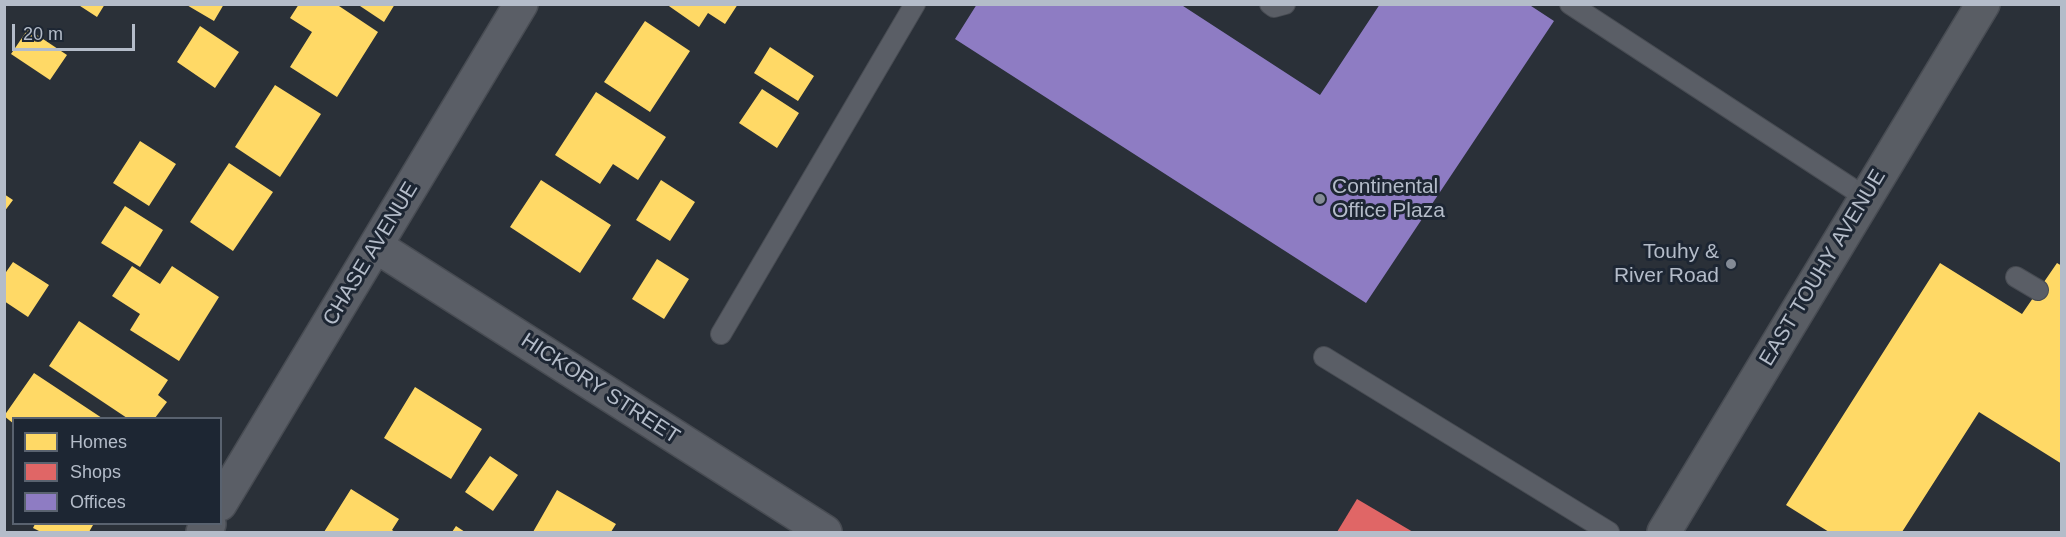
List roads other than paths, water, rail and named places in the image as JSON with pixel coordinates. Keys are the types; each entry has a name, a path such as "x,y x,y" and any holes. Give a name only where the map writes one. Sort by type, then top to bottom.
{"main road":[{"name":"EAST TOUHY AVENUE","path":"1664,532 1983,4"}],"street":[{"name":"CHASE AVENUE","path":"222,501 521,4"},
{"name":"HICKORY STREET","path":"376,246 825,532"}],"lane":[{"path":"721,334 915,4"},
{"path":"1270,4 1274,7 1285,4"},
{"path":"1570,4 1865,197"},
{"path":"2016,277 2038,290"},
{"path":"1324,357 1609,532"}],"place":[{"name":"Continental Office Plaza","path":"1320,199"},
{"name":"Touhy & River Road","path":"1731,264"}]}
